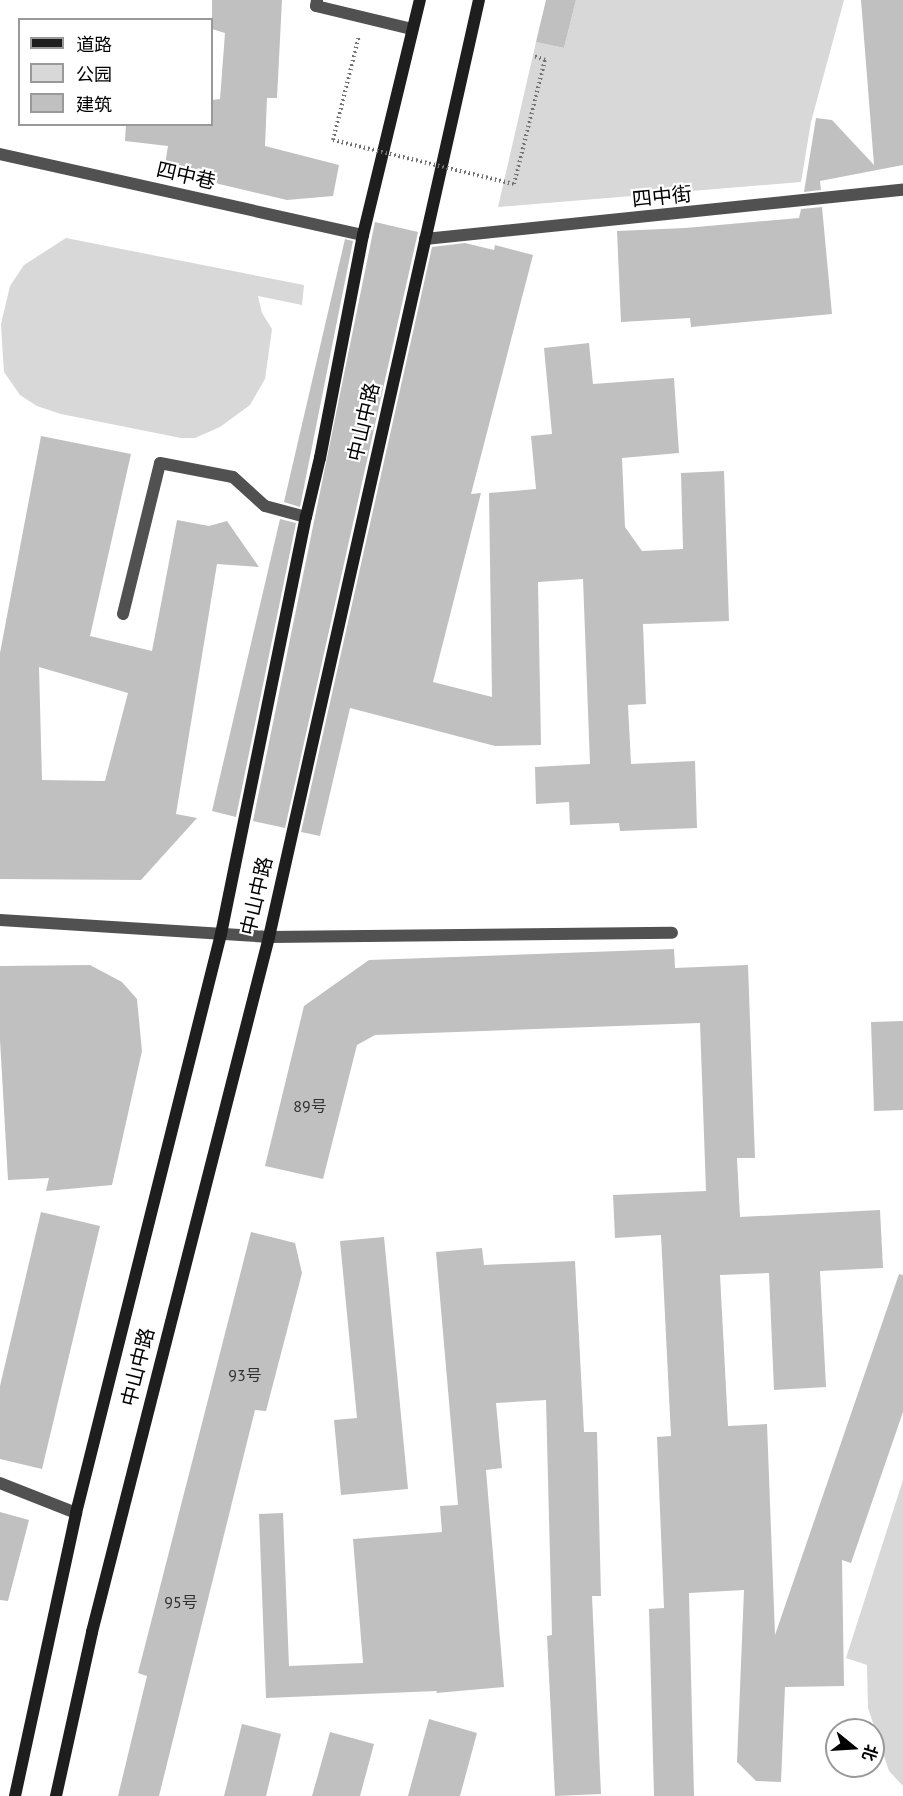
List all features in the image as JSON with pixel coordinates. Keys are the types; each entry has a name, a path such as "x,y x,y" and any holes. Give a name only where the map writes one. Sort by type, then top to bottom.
{"main road":[{"name":"中山中路","path":"15,1796 76,1513 221,934 320,458 363,235 420,0"},
{"name":"中山中路","path":"56,1796 92,1632 269,937 478,0"}],"street":[{"path":"317,0 316,6 412,29"},
{"name":"四中巷","path":"0,154 363,235"},
{"name":"四中街","path":"425,239 903,190"},
{"path":"123,614 160,463 233,477 265,506 306,517"},
{"path":"0,920 269,937 672,933"},
{"path":"0,1483 76,1513"}],"path":[{"path":"363,17 333,140 514,184 545,60 534,56"}],"green space":[{"path":"576,0 844,0 811,122 801,182 498,207 536,42 564,48"},
{"path":"66,238 304,285 302,305 258,296 262,313 272,329 265,379 250,405 220,427 195,438 181,438 61,414 37,406 20,395 4,372 1,324 10,286 24,265"},
{"path":"903,1480 903,1786 889,1771 885,1759 885,1718 871,1718 868,1708 867,1665 846,1658"}],"building":[{"path":"212,0 282,0 277,98 267,98 265,146 339,165 333,196 287,200 164,171 168,146 125,141 126,126 213,126 213,100 220,99 225,33 213,29"},
{"path":"546,0 576,0 564,48 536,42"},
{"path":"861,0 903,0 903,165 820,181 821,190 804,192 816,118 832,120 874,165"},
{"path":"822,207 832,314 691,327 690,318 621,322 617,231 685,228 799,218 801,209"},
{"path":"375,222 418,232 285,828 253,821"},
{"path":"345,239 353,241 300,507 284,502"},
{"path":"465,243 494,250 495,245 533,255 471,494 481,493 433,682 492,697 489,493 536,489 531,436 552,434 544,348 589,343 593,384 674,378 679,453 622,458 625,527 642,551 683,549 681,473 724,471 729,621 643,624 646,704 628,705 631,764 695,761 697,828 620,831 619,823 570,825 569,802 536,804 535,767 590,764 583,579 538,582 541,745 495,746 350,708 320,836 301,832 432,247"},
{"path":"41,436 131,454 90,636 152,651 177,520 209,526 227,521 259,567 217,564 176,814 197,818 141,880 0,879 0,653","holes":["39,667 128,693 105,781 42,780"]},
{"path":"280,519 296,523 236,817 212,811"},
{"path":"674,949 675,968 748,965 755,1158 737,1158 740,1217 880,1210 883,1268 820,1271 826,1387 774,1390 769,1273 720,1275 728,1426 767,1424 775,1635 899,1274 903,1275 903,1412 851,1563 842,1560 844,1686 785,1687 781,1782 756,1781 737,1762 744,1590 689,1593 694,1796 654,1796 649,1609 664,1608 657,1437 671,1436 661,1235 615,1238 613,1195 706,1191 700,1023 375,1035 357,1045 323,1179 265,1166 304,1006 369,960"},
{"path":"90,965 122,982 137,999 142,1051 112,1185 46,1191 49,1178 8,1180 0,1040 0,966"},
{"path":"903,1021 903,1110 874,1111 871,1022"},
{"path":"41,1212 100,1226 42,1469 0,1459 0,1386"},
{"path":"251,1232 295,1243 302,1273 266,1411 255,1410 159,1796 118,1796 147,1676 138,1673"},
{"path":"384,1237 408,1489 341,1495 334,1420 357,1418 340,1241"},
{"path":"482,1248 484,1265 575,1261 584,1432 597,1432 601,1596 592,1596 601,1794 555,1796 547,1636 552,1635 546,1400 496,1403 502,1468 486,1470 504,1687 436,1693 437,1691 266,1698 259,1514 283,1513 289,1666 363,1663 353,1539 442,1532 440,1506 458,1505 436,1252"},
{"path":"0,1512 29,1520 8,1601 0,1600"},
{"path":"429,1719 477,1733 460,1796 408,1796"},
{"path":"242,1724 281,1734 266,1796 224,1796"},
{"path":"330,1732 374,1744 360,1796 312,1796"}]}
